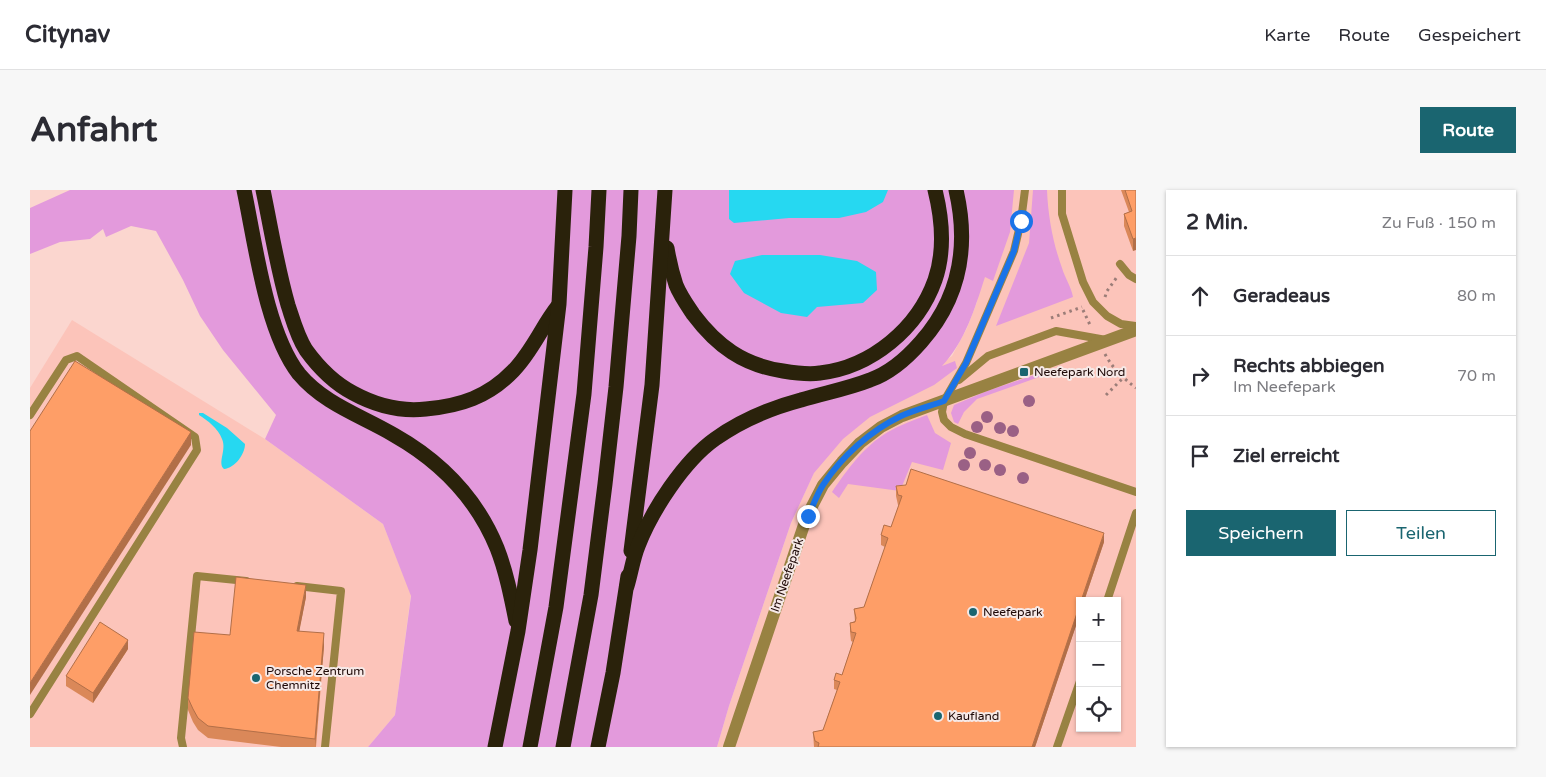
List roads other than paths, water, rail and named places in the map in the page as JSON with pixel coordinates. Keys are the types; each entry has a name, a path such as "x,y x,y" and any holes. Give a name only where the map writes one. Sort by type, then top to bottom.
{"highway":[{"path":"244,190 263,284 274,324 286,352 299,374 336,406 395,435 424,454 444,470 468,497 484,521 497,548 508,583 518,631"},
{"path":"263,190 281,282 294,326 306,349 322,370 342,387 366,401 392,408 417,410 448,407 474,399 496,386 514,371 559,304"},
{"path":"495,747 518,631 530,550 559,304 565,190"},
{"path":"530,747 556,607 584,394 599,190"},
{"path":"563,747 591,594 606,484 618,368 631,190"},
{"path":"598,747 613,673 627,586 652,385 665,190"},
{"path":"664,225 670,264 676,286 688,307 705,330 724,348 744,360 794,373 820,374 846,367 871,357 890,343 909,325 925,302 935,278 940,254 942,231 940,208 935,190"},
{"path":"627,586 638,546 664,497 696,455 715,439 739,424 764,413 800,400 847,389 872,380 894,367 928,335 953,292 959,271 962,250 962,226 956,190"}],"street":[{"name":"Im Neefepark","path":"729,747 808,516 823,485 860,443 881,427 902,416 1136,330"}],"lane":[{"path":"1025,190 1021,221 1014,251 966,363 944,401 942,412 944,420 951,427 965,434 1136,492"},
{"path":"1062,190 1062,214 1083,282 1093,302 1107,316 1121,324 1136,326"},
{"path":"1120,264 1129,275 1136,279"},
{"path":"955,383 988,356 1056,331 1109,340"},
{"path":"30,415 66,360 77,356 195,436 197,450 30,714"},
{"path":"1108,597 1136,513"},
{"path":"183,747 181,738 197,576 254,582"},
{"path":"293,586 340,591 325,747"},
{"path":"1057,747 1078,687"}],"water":[{"path":"729,190 888,190 883,202 866,212 839,218 789,218 734,223 729,219"},
{"path":"762,255 820,255 857,261 876,272 877,290 863,303 817,307 807,317 781,313 744,293 730,274 735,261"},
{"path":"199,413 203,413 227,428 245,444 241,456 232,466 224,469 222,466 222,439 215,428"}],"place":[{"name":"Neefepark Nord","path":"1024,372"},
{"name":"Neefepark","path":"973,612"},
{"name":"Porsche Zentrum Chemnitz","path":"256,678"},
{"name":"Kaufland","path":"938,716"}]}
